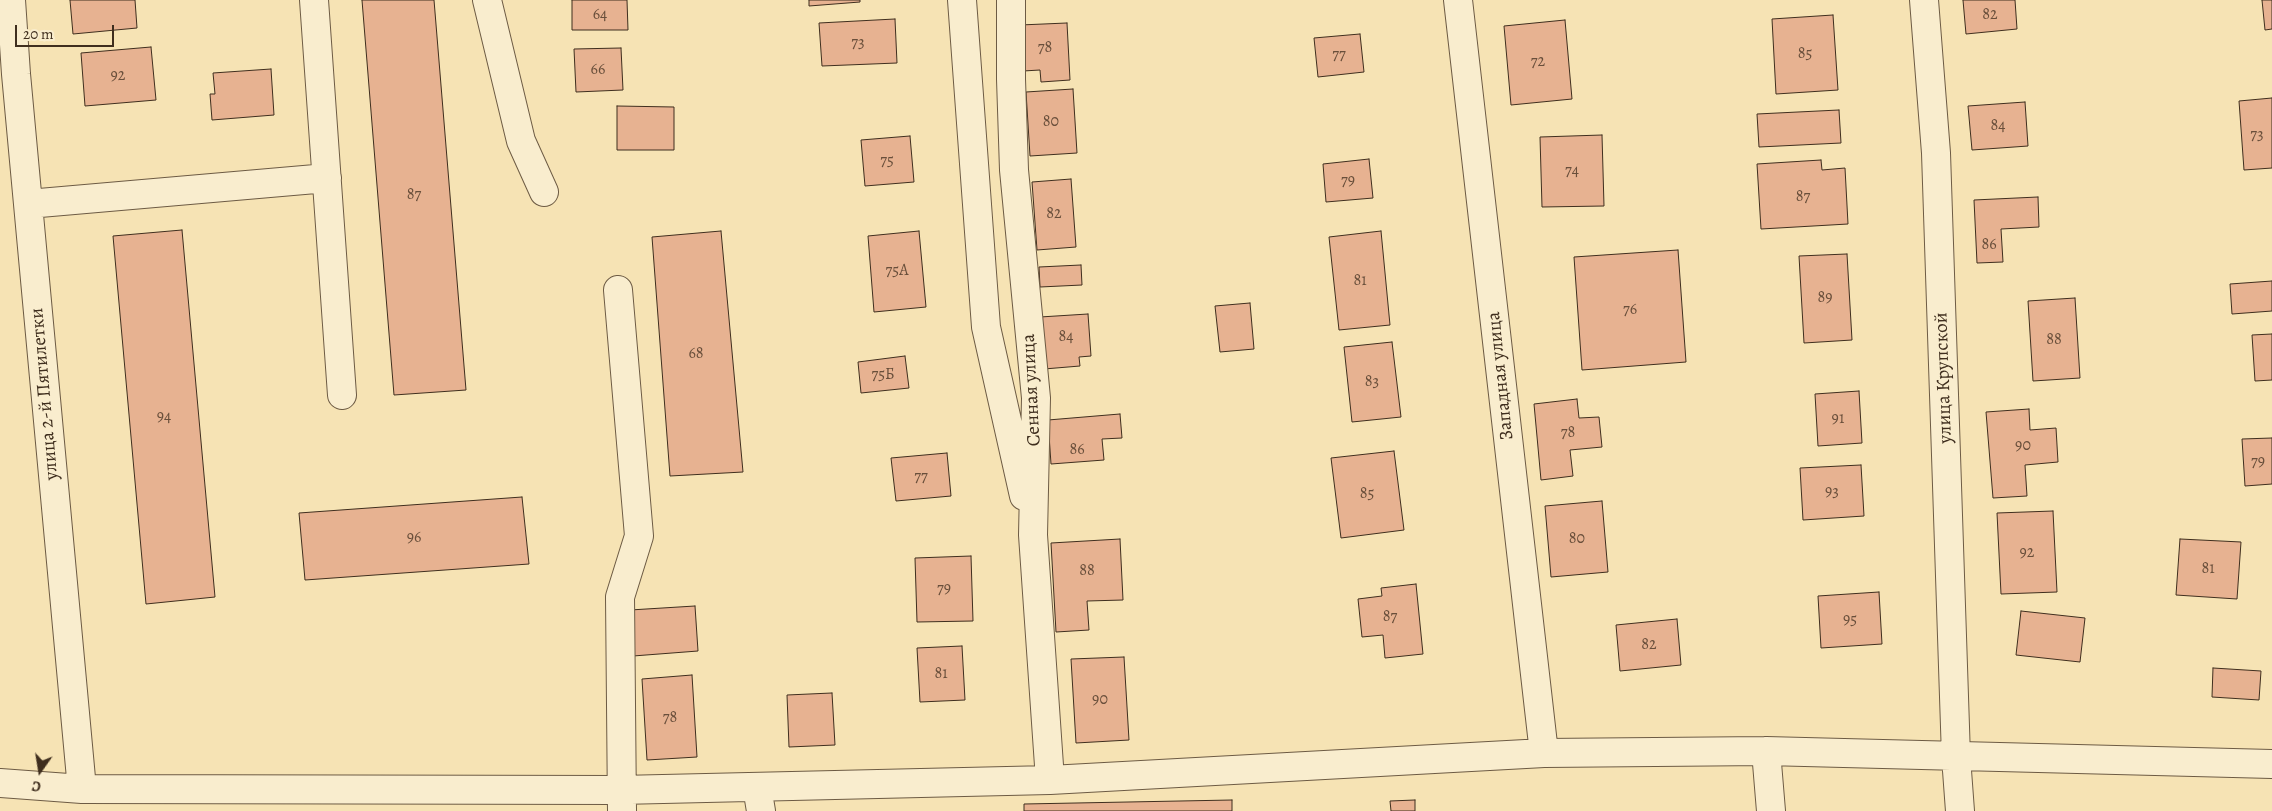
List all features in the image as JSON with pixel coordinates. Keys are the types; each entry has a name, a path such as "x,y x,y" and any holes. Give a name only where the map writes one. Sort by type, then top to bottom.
{"street":[{"name":"улица 2-й Пятилетки","path":"11,0 82,789"},
{"path":"314,0 342,394"},
{"path":"488,0 521,141 544,192"},
{"path":"962,0 986,327 1033,535"},
{"name":"Сенная улица","path":"1011,0 1014,170 1036,398 1033,535 1050,780"},
{"name":"Западная улица","path":"1458,0 1544,753"},
{"name":"улица Крупской","path":"1924,0 1936,153 1956,757 1960,811"},
{"path":"28,204 327,178"},
{"path":"618,290 639,536 620,597 621,800"},
{"path":"1766,751 1771,811"},
{"path":"0,783 82,789 621,800 759,799 1050,780 1544,753 1766,751 2272,764"}],"building":[{"path":"70,0 135,0 137,28 73,34"},
{"path":"362,0 434,0 466,390 394,395"},
{"path":"572,0 627,0 628,30 572,30"},
{"path":"809,0 860,0 860,2 809,6"},
{"path":"1963,0 2015,0 2017,29 1966,34"},
{"path":"2262,0 2272,0 2272,29 2265,30"},
{"path":"1833,15 1838,90 1776,94 1772,19"},
{"path":"895,19 897,63 822,66 819,23"},
{"path":"1565,20 1572,99 1511,105 1504,26"},
{"path":"1067,23 1070,80 1041,82 1040,70 1023,71 1020,25"},
{"path":"1360,34 1364,72 1318,77 1314,38"},
{"path":"151,47 156,100 85,106 81,53"},
{"path":"621,48 623,90 576,92 574,49"},
{"path":"271,69 274,115 212,120 210,94 215,94 213,73"},
{"path":"1073,89 1077,153 1030,156 1026,92"},
{"path":"2272,98 2272,168 2244,170 2239,101"},
{"path":"2025,102 2028,146 1972,150 1968,106"},
{"path":"617,106 674,107 674,150 617,150"},
{"path":"1839,110 1841,143 1759,147 1757,114"},
{"path":"1602,135 1604,206 1542,207 1540,137"},
{"path":"910,136 914,182 865,186 861,140"},
{"path":"1369,159 1373,198 1326,202 1323,164"},
{"path":"1821,160 1822,170 1845,168 1848,224 1761,229 1757,164"},
{"path":"1071,179 1076,247 1037,250 1032,182"},
{"path":"2038,197 2039,227 2001,229 2003,262 1977,263 1974,200"},
{"path":"182,230 215,597 146,604 113,236"},
{"path":"721,231 743,472 670,476 652,237"},
{"path":"919,231 926,307 874,312 868,236"},
{"path":"1381,231 1390,325 1339,330 1329,237"},
{"path":"1678,250 1686,362 1582,370 1574,257"},
{"path":"1847,254 1852,340 1804,343 1799,256"},
{"path":"1081,265 1082,285 1040,287 1039,267"},
{"path":"2272,281 2272,311 2232,314 2230,284"},
{"path":"2075,298 2080,378 2033,381 2028,301"},
{"path":"1250,303 1254,349 1220,352 1215,306"},
{"path":"1088,314 1091,356 1079,357 1080,366 1044,369 1040,317"},
{"path":"2272,334 2272,380 2255,381 2252,335"},
{"path":"1392,342 1401,417 1352,422 1344,347"},
{"path":"905,356 909,388 861,393 858,362"},
{"path":"1859,391 1862,443 1818,446 1815,394"},
{"path":"1577,399 1579,418 1599,417 1602,447 1570,450 1573,476 1541,480 1534,404"},
{"path":"2029,409 2030,430 2056,428 2058,462 2025,465 2027,496 1993,498 1986,412"},
{"path":"1120,414 1122,438 1102,439 1104,460 1051,464 1048,420"},
{"path":"2272,438 2272,484 2245,486 2242,439"},
{"path":"1394,451 1404,530 1341,538 1331,458"},
{"path":"947,453 951,496 896,501 891,458"},
{"path":"1861,465 1864,516 1803,520 1800,468"},
{"path":"522,497 529,564 305,580 299,513"},
{"path":"1602,501 1608,572 1551,577 1545,506"},
{"path":"2053,511 2057,592 2001,594 1997,513"},
{"path":"1120,539 1123,600 1087,601 1089,630 1056,632 1051,543"},
{"path":"2180,539 2241,542 2237,599 2176,595"},
{"path":"971,556 973,621 917,622 915,558"},
{"path":"1416,584 1423,654 1385,658 1383,635 1362,637 1358,599 1382,596 1381,588"},
{"path":"1879,592 1882,644 1821,648 1818,596"},
{"path":"695,606 698,651 633,656 630,610"},
{"path":"2021,611 2085,618 2080,662 2016,655"},
{"path":"1677,619 1681,665 1620,671 1616,625"},
{"path":"962,646 965,700 920,702 917,648"},
{"path":"1124,657 1129,740 1076,743 1071,659"},
{"path":"2213,668 2261,671 2259,700 2212,697"},
{"path":"692,675 697,757 647,760 642,679"},
{"path":"832,693 835,745 789,747 787,695"},
{"path":"1232,800 1232,811 1024,811 1024,804"},
{"path":"1415,800 1415,811 1391,811 1390,801"}]}
